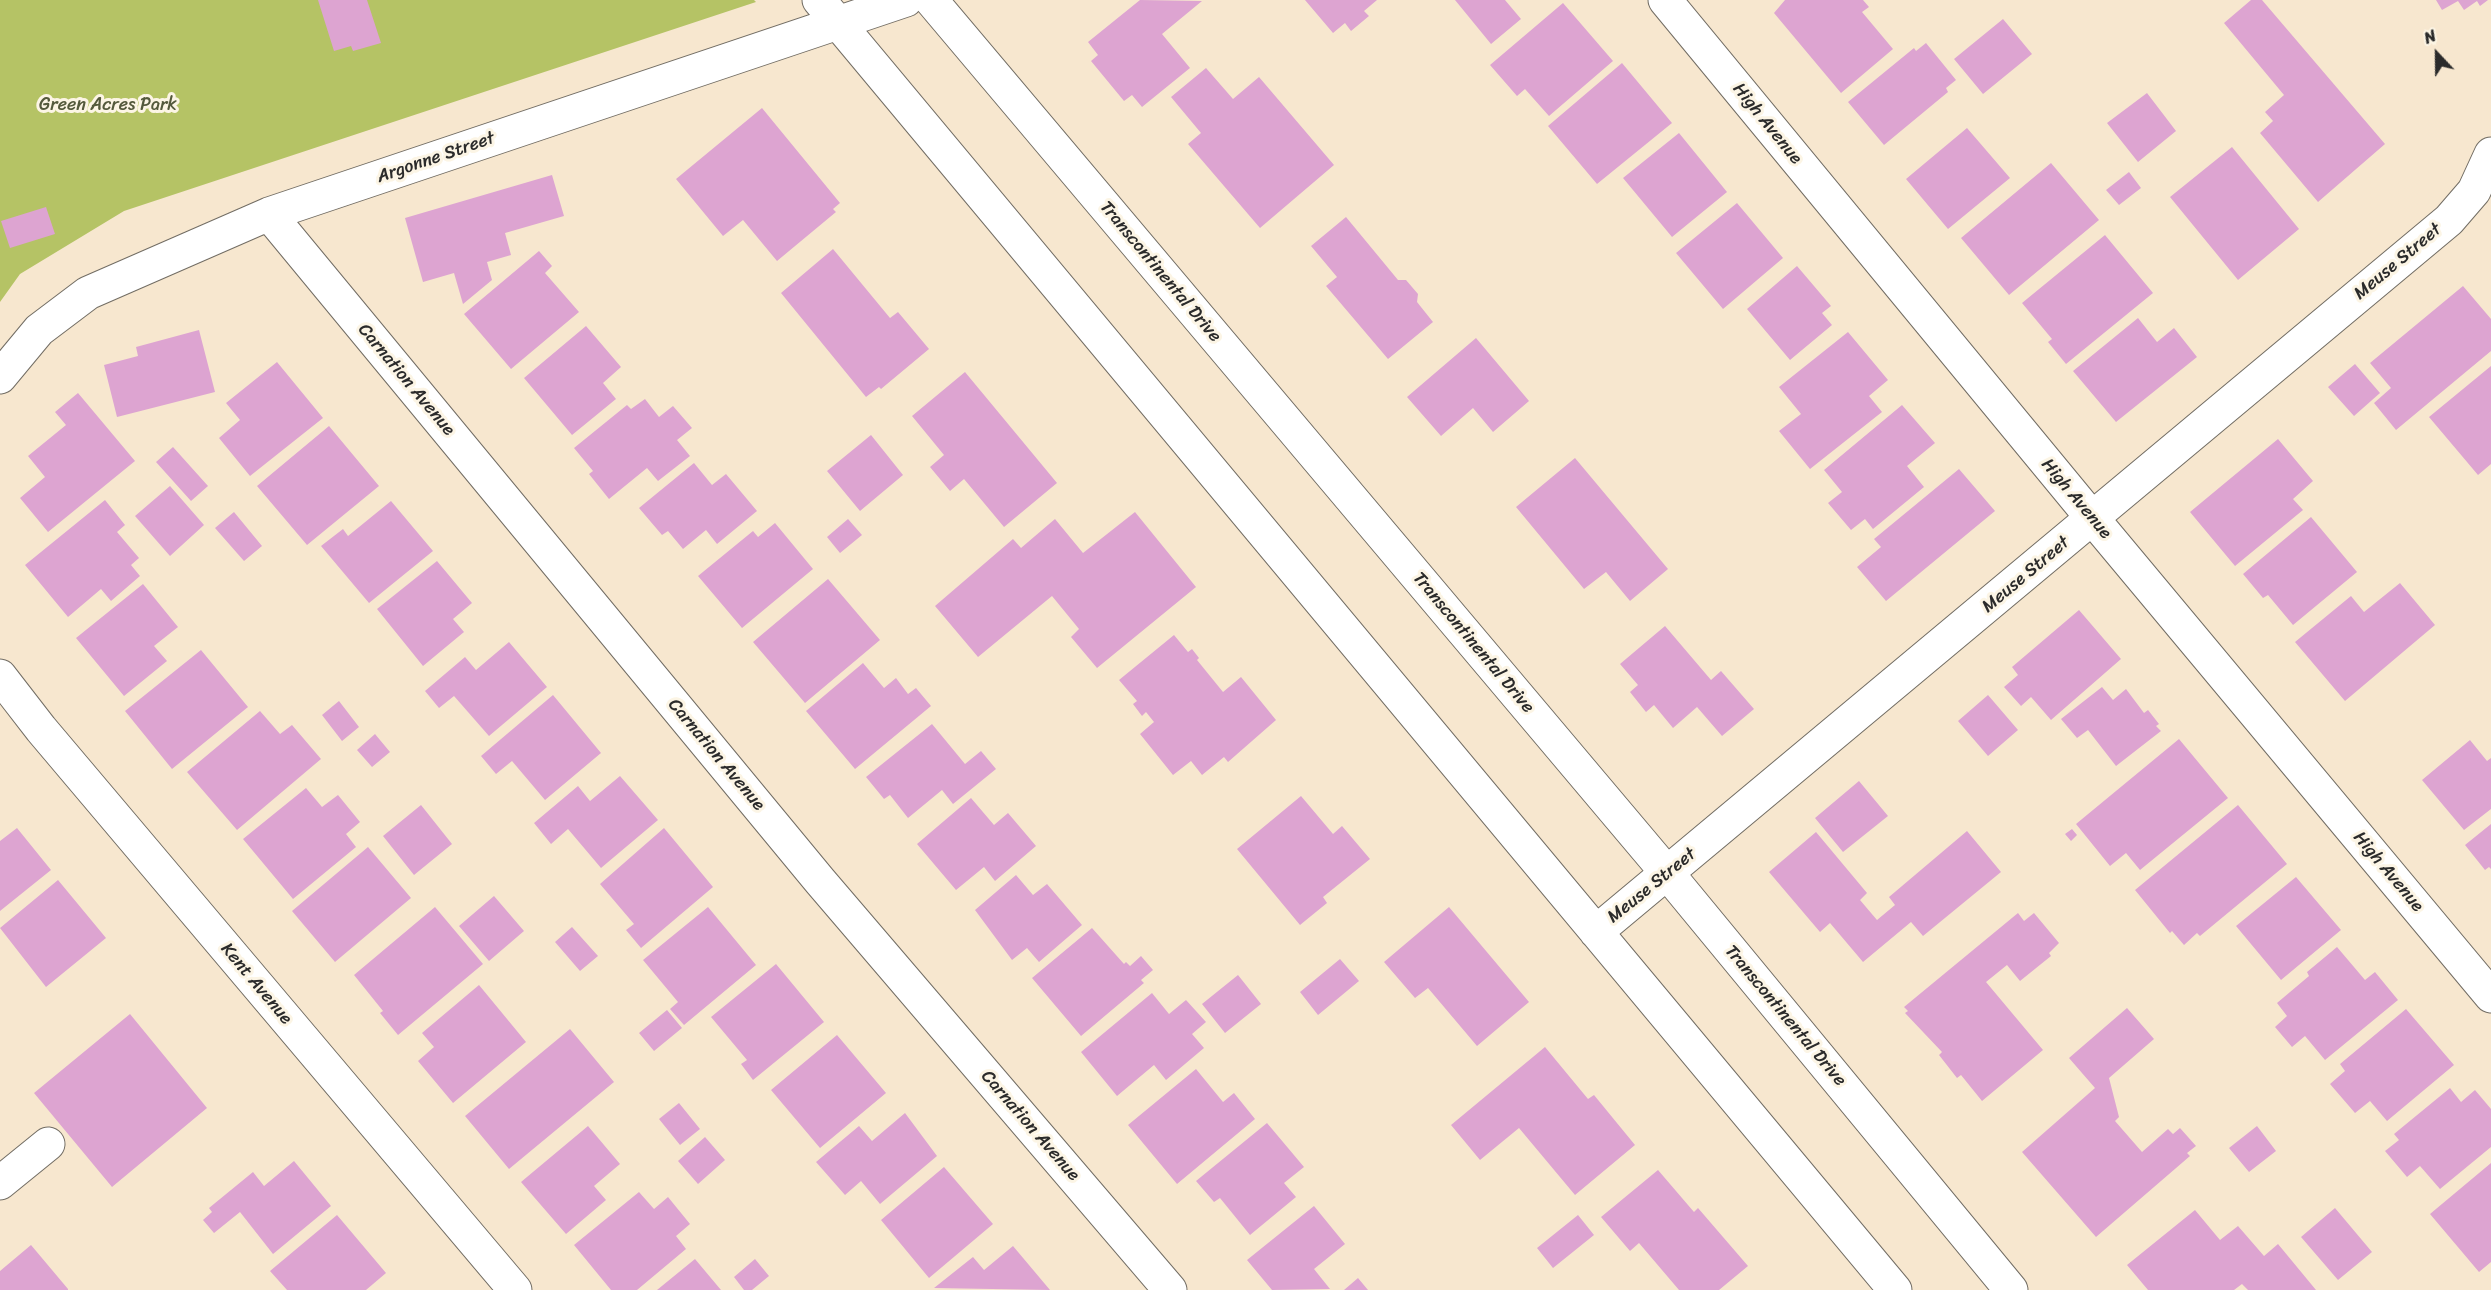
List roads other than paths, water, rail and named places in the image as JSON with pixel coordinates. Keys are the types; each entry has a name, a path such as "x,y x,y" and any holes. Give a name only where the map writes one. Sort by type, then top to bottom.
{"street":[{"name":"Argonne Street","path":"0,377 39,330 88,293 269,214 828,11 906,0"},
{"name":"Transcontinental Drive","path":"931,0 1668,874 2011,1290"},
{"name":"High Avenue","path":"1665,0 2093,519 2491,996"},
{"path":"828,11 1894,1290"},
{"name":"Meuse Street","path":"1596,932 2449,220 2482,201 2491,154"},
{"name":"Carnation Avenue","path":"269,214 820,881 1170,1290"},
{"name":"Kent Avenue","path":"0,676 41,729 515,1290"},
{"path":"0,1183 48,1144"}],"park label":[{"name":"Green Acres Park","path":"108,105"}]}
